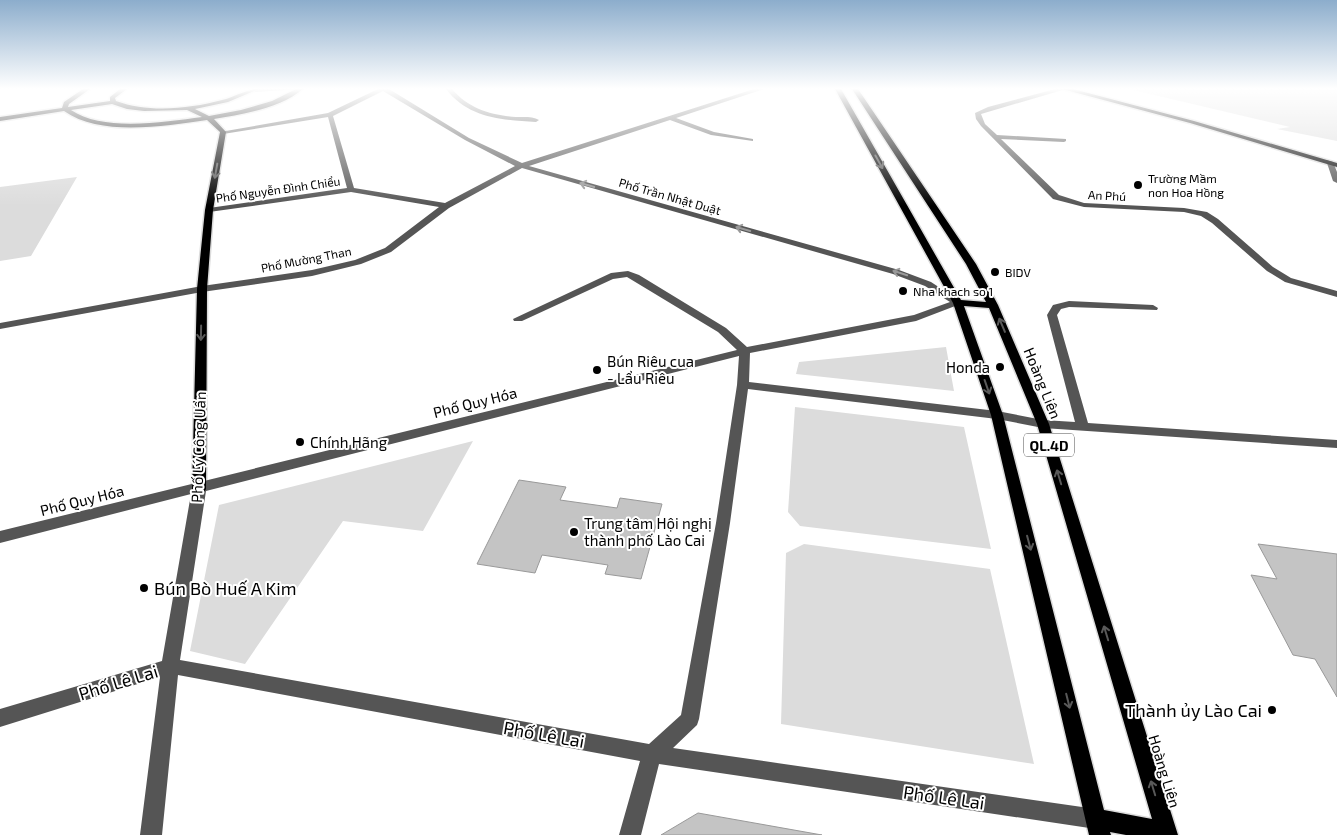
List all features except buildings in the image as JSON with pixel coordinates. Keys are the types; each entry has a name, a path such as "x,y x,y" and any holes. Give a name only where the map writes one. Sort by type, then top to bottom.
{"main road":[{"path":"220,128 223,132"},
{"name":"QL.4D","path":"860,128 958,303 997,415 1098,827"},
{"name":"Hoàng Liên","path":"881,128 971,264 993,305 1043,424 1172,834"},
{"path":"1212,128 1333,164"},
{"name":"Phố Lý Công Uẩn","path":"200,489 202,289 209,210 223,132"},
{"path":"958,303 993,305"},
{"path":"1098,827 1172,834"}],"street":[{"path":"223,132 248,128"},
{"name":"Phố Nguyễn Đình Chiểu","path":"334,128 351,190"},
{"name":"Phố Trần Nhật Duật","path":"449,128 521,166 896,272 928,284 958,303"},
{"name":"Phố Mường Than","path":"0,326 202,289 312,273 358,262 388,250 446,206 521,166 638,128"},
{"path":"696,128 713,134 751,140"},
{"name":"An Phú","path":"988,128 1056,197 1084,205 1184,210 1204,214 1215,221 1270,270 1288,280 1337,294"},
{"path":"998,137 1064,140"},
{"path":"1333,164 1337,181"},
{"name":"Phố Nguyễn Đình Chiểu","path":"209,210 351,190 446,206"},
{"path":"518,319 611,276 628,274 636,277 722,330 745,351 743,385 723,523 690,719 652,754 630,835"},
{"name":"Phố Quy Hóa","path":"0,537 200,489 745,351 895,323 936,313 958,303"},
{"path":"1082,426 1052,315 1057,307 1069,304 1153,308"},
{"path":"743,385 997,415 1043,424 1337,444"},
{"name":"Phố Lý Công Uẩn","path":"151,835 170,666 200,489"},
{"name":"Phố Lê Lai","path":"0,718 170,666 652,754 1098,827"}],"shaded area":[{"path":"1337,128 1337,141 1277,129"},
{"path":"77,177 31,256 0,261 0,187"},
{"path":"946,347 954,391 796,374 799,362"},
{"path":"795,407 964,427 991,549 800,526 788,512"},
{"path":"473,441 423,531 343,521 245,664 190,651 219,505"},
{"path":"804,544 990,569 1034,764 781,724 786,553"}],"place":[{"name":"Trường Mầm non Hoa Hồng","path":"1138,185"},
{"name":"BIDV","path":"995,272"},
{"name":"Nha khach so 1","path":"903,291"},
{"name":"Honda","path":"1000,367"},
{"name":"Bún Riêu cua - Lẩu Riêu","path":"597,370"},
{"name":"Chính Hãng","path":"300,442"},
{"name":"Trung tâm Hội nghị thành phố Lào Cai","path":"574,532"},
{"name":"Bún Bò Huế A Kim","path":"144,588"},
{"name":"Thành ủy Lào Cai","path":"1272,710"}]}
